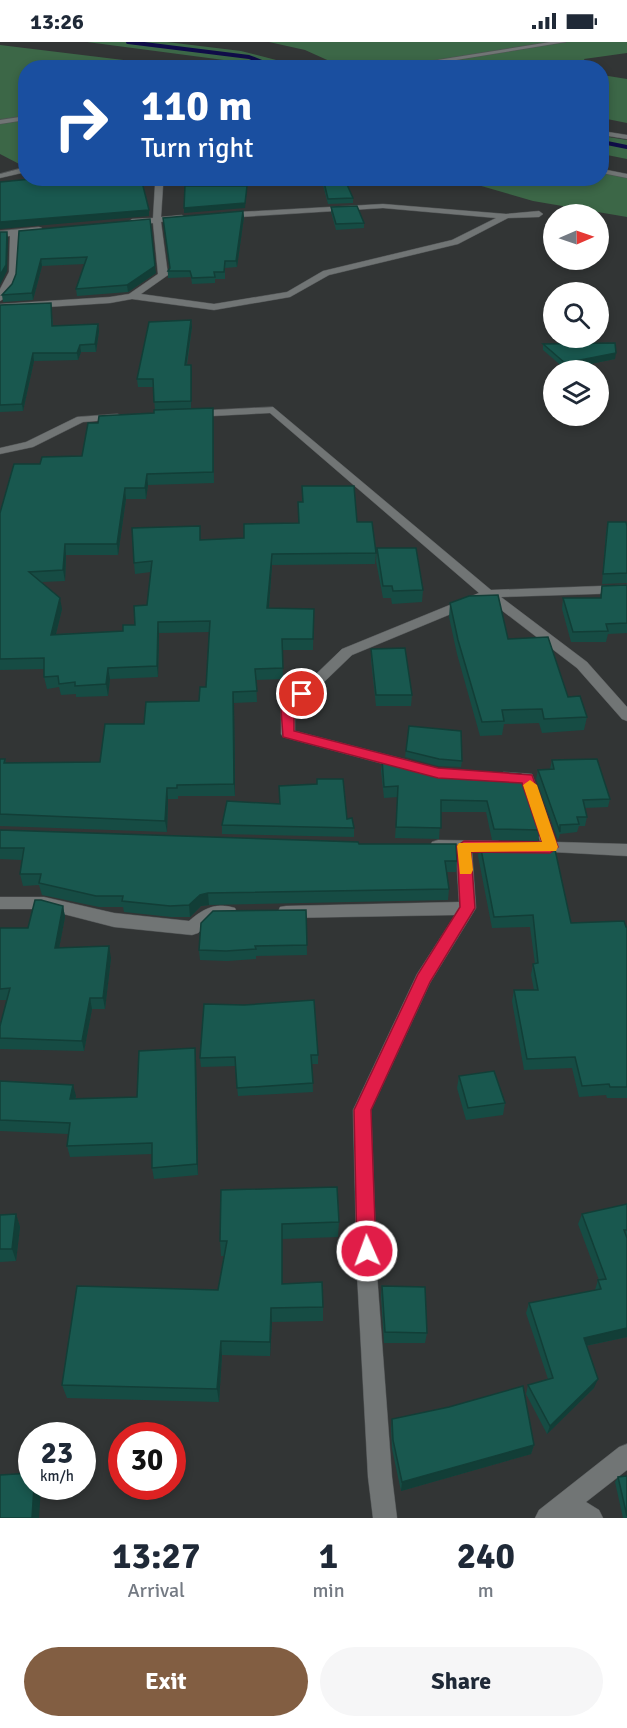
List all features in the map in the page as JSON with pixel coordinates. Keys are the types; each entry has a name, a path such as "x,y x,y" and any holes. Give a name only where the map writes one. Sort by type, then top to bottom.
{"street":[{"path":"443,60 563,42"},
{"path":"0,122 18,119"},
{"path":"609,134 627,137"},
{"path":"0,176 18,170"},
{"path":"609,172 627,176"},
{"path":"132,296 163,275 157,220 159,186"},
{"path":"217,216 274,210 383,206 506,216 539,214"},
{"path":"0,307 110,300 132,296 214,307 290,294 326,273 455,242 506,216"},
{"path":"125,223 187,218"},
{"path":"0,234 47,229"},
{"path":"0,298 14,272 14,232"},
{"path":"182,414 273,410 488,594 582,664 627,716"},
{"path":"0,451 29,445 81,419 126,417"},
{"path":"416,767 288,734 288,709 347,652 488,594 627,589"},
{"path":"494,776 528,778 550,847"},
{"path":"417,846 627,850"},
{"path":"385,1518 380,1477 368,1274 363,1110 423,979 468,908 464,846"},
{"path":"0,903 44,903 114,920 192,928 209,913 245,912"},
{"path":"268,912 468,908"},
{"path":"556,1511 627,1455"},
{"path":"556,1511 591,1518"}],"green space":[{"path":"87,42 167,42 241,51 276,60 224,60"},
{"path":"269,42 627,42 627,53 584,60 327,60 305,50"},
{"path":"0,45 123,60 18,60 18,163 0,154"},
{"path":"609,76 627,79 627,123 609,119"},
{"path":"609,137 627,140 627,159 609,155"},
{"path":"609,170 627,174 627,217 609,214 609,204 551,204 481,186 609,186"}],"building":[{"path":"18,180 18,186 143,186 149,210 0,222 0,182"},
{"path":"185,186 247,186 245,203 184,208"},
{"path":"325,186 348,186 353,198 328,199"},
{"path":"357,206 364,223 336,224 331,207"},
{"path":"243,211 236,261 225,261 224,272 214,272 215,277 192,278 190,271 168,271 170,268 163,218"},
{"path":"150,219 155,266 127,285 76,289 87,257 41,259 32,293 2,295 12,284 16,274 19,231"},
{"path":"0,232 7,232 6,265 0,275"},
{"path":"51,303 52,326 98,324 95,344 80,345 77,353 33,353 22,404 0,405 0,305"},
{"path":"191,320 185,365 191,365 191,401 154,402 153,379 137,379 149,322"},
{"path":"609,343 615,343 616,353 580,360 562,360 548,348 609,348"},
{"path":"213,408 213,472 147,474 145,488 125,488 117,544 65,544 63,570 29,572 60,598 51,635 123,631 123,625 135,625 134,606 147,605 152,561 134,563 132,528 200,526 200,540 244,538 244,524 299,523 298,502 303,502 302,486 354,486 357,522 372,522 376,553 272,554 267,608 314,609 313,639 282,639 283,668 255,669 257,691 233,692 234,784 177,785 177,788 167,788 165,821 0,814 0,759 5,759 4,763 100,762 105,724 144,724 146,702 199,701 200,687 206,687 210,621 158,622 157,666 108,668 106,684 75,686 75,682 59,684 58,676 44,677 44,658 0,659 0,513 14,464 40,464 42,457 82,456 88,423 98,423 99,416 154,413 154,410"},
{"path":"608,522 626,522 627,573 603,574"},
{"path":"377,548 416,548 423,590 393,591 392,586 383,586"},
{"path":"627,585 627,623 606,624 608,631 573,632 563,598 601,598 602,586"},
{"path":"498,595 508,639 548,637 568,697 580,696 587,717 544,719 542,709 502,710 504,721 482,722 458,640 450,603 469,596"},
{"path":"405,648 412,695 376,695 371,649"},
{"path":"409,726 461,731 462,761 439,759 406,751"},
{"path":"382,759 400,759 439,769 521,774 540,830 494,829 487,801 441,800 441,828 396,827 398,786 384,787"},
{"path":"597,759 610,799 583,800 587,817 577,817 579,824 560,825 560,832 538,770 554,769 552,760"},
{"path":"317,779 343,779 347,819 352,818 354,828 222,825 227,801 280,804 279,786 317,784"},
{"path":"0,830 358,842 359,844 456,844 457,861 445,861 449,889 208,893 200,895 189,905 170,906 122,901 123,896 96,896 39,883 41,874 20,874 24,848 0,848"},
{"path":"480,844 554,845 571,923 624,921 627,927 627,1087 610,1087 609,1084 582,1086 575,1057 527,1059 514,990 538,990 533,964 538,963 533,915 494,917"},
{"path":"35,900 63,906 55,948 109,946 103,998 90,998 82,1041 0,1038 0,1026 10,988 0,989 0,928 28,928"},
{"path":"306,910 307,945 255,946 256,949 226,951 199,950 201,923 213,911"},
{"path":"314,1000 318,1055 311,1055 313,1083 237,1088 235,1057 200,1058 204,1004 244,1005"},
{"path":"195,1048 197,1164 152,1168 152,1143 67,1146 70,1123 0,1120 0,1081 73,1085 70,1099 137,1097 139,1051"},
{"path":"494,1071 505,1103 468,1108 459,1076"},
{"path":"337,1187 339,1222 282,1224 282,1284 322,1282 323,1307 271,1308 270,1342 221,1341 217,1389 62,1385 77,1286 218,1290 227,1241 220,1241 221,1190"},
{"path":"627,1204 627,1230 624,1230 627,1238 627,1328 584,1338 598,1379 550,1426 528,1385 553,1378 529,1303 601,1289 598,1280 606,1279 582,1214"},
{"path":"16,1214 12,1249 0,1249 0,1215"},
{"path":"382,1286 425,1287 427,1333 385,1332"},
{"path":"523,1386 534,1445 402,1482 393,1440 392,1419 449,1407"},
{"path":"18,1474 18,1500 33,1500 32,1518 0,1518 0,1475"},
{"path":"627,1476 627,1516 618,1477"}],"waterway":[{"path":"128,42 249,57 257,60"},
{"path":"609,143 627,147"}],"slow traffic":[{"path":"465,870 464,846 550,847 530,785"}],"route":[{"path":"302,694 288,709 288,734 438,773 528,778 550,847 464,846 468,908 423,979 363,1110 367,1251"}]}
